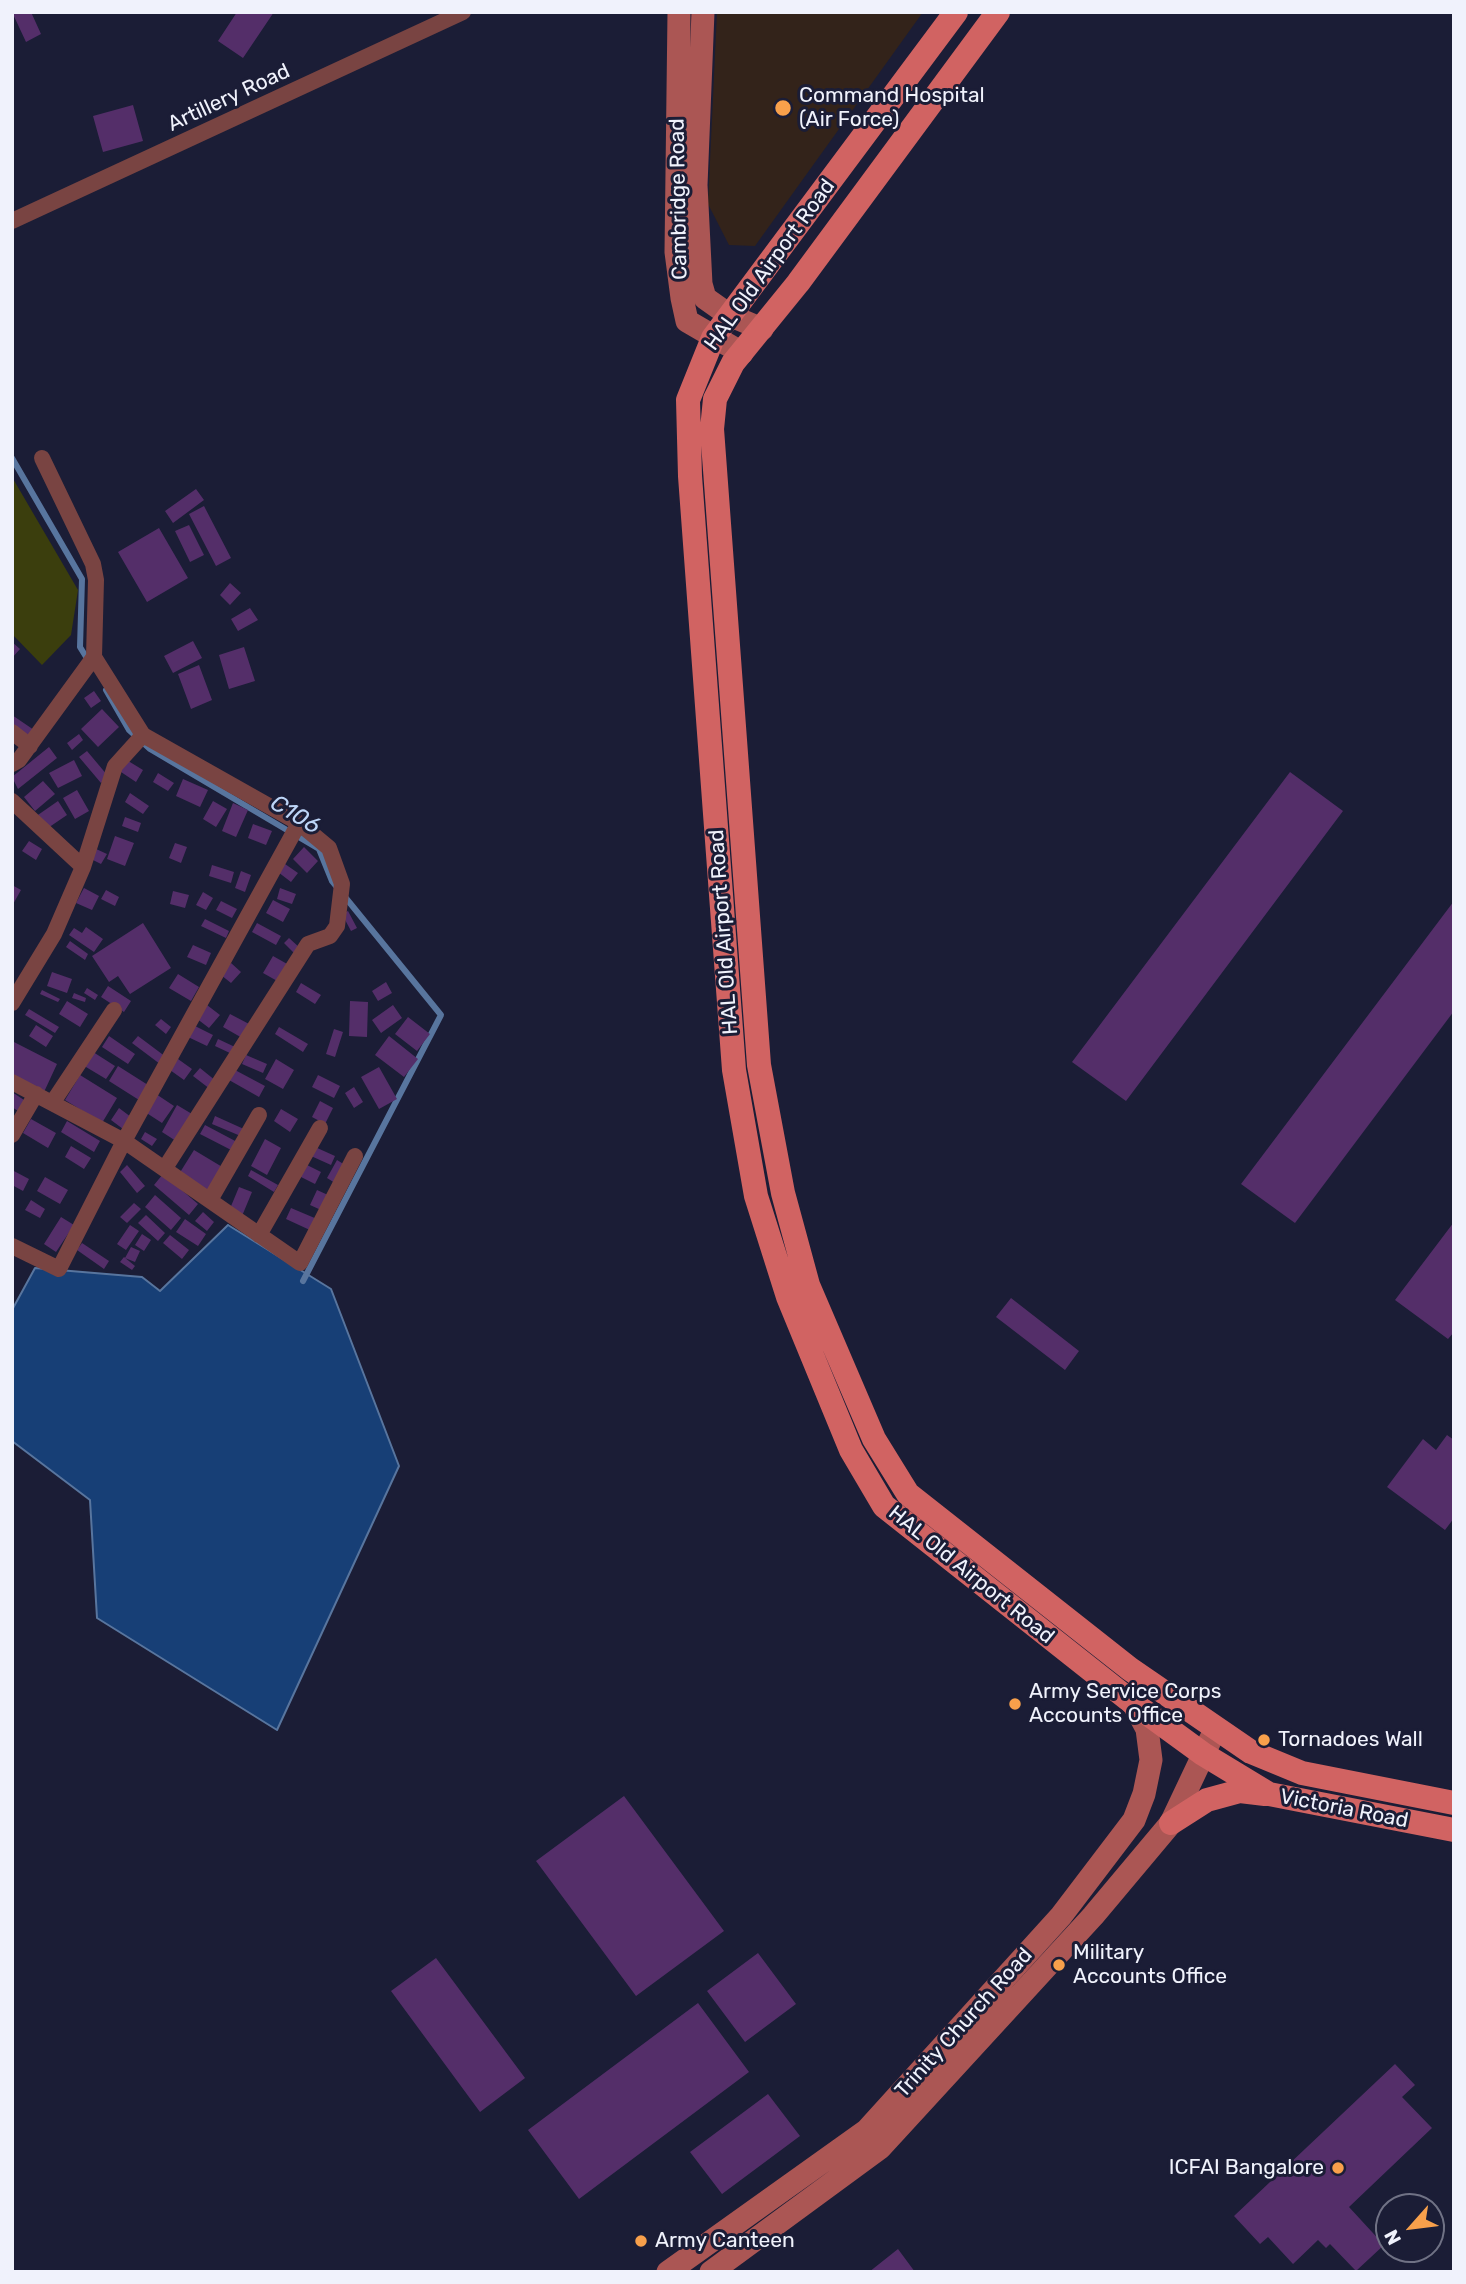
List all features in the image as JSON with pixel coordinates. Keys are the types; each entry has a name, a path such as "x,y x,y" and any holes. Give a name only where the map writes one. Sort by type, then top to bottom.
{"main road":[{"name":"Cambridge Road","path":"679,12 676,252 687,321 742,353"},
{"name":"Cambridge Road","path":"704,12 696,185 701,284 705,298 729,315 762,329"},
{"name":"HAL Old Airport Road","path":"956,12 713,338 688,400 690,476 734,1070 756,1196 793,1310 851,1450 884,1506 1133,1703 1203,1754"},
{"name":"HAL Old Airport Road","path":"998,12 742,353 715,399 712,429 759,1065 783,1193 808,1285 874,1439 908,1494 1130,1669 1215,1730"},
{"name":"Trinity Church Road","path":"668,2272 867,2130 1061,1916 1134,1820 1143,1794 1151,1760 1147,1729 1133,1703"},
{"name":"Trinity Church Road","path":"711,2272 880,2148 1093,1916 1171,1823 1215,1730"},
{"name":"Victoria Road","path":"1215,1730 1251,1752 1303,1773 1454,1803"},
{"name":"Victoria Road","path":"1203,1754 1269,1794 1454,1830"},
{"path":"1171,1823 1207,1800 1230,1793 1269,1794"}],"street":[{"name":"Artillery Road","path":"12,221 463,12"},
{"path":"42,458 93,564 96,580 94,657 139,739 299,823 329,848 342,884 337,926 330,936 308,944 165,1168"},
{"path":"12,764 19,760 30,746 94,657"},
{"path":"12,732 30,746"},
{"path":"12,1003 54,934 83,867 115,766 139,739"},
{"path":"12,801 83,867"},
{"path":"12,1246 59,1269 124,1141 299,823"},
{"path":"53,1102 114,1010"},
{"path":"12,1082 124,1141 300,1263 355,1156"},
{"path":"12,1135 36,1094"},
{"path":"210,1200 259,1115"},
{"path":"259,1235 320,1128"}],"shaded area":[{"name":"Command Hospital (Air Force)","path":"717,12 923,12 755,246 729,245 708,204"}],"green space":[{"path":"12,477 78,590 71,635 42,665 12,634"}],"water":[{"path":"228,1225 331,1289 399,1466 277,1730 97,1618 90,1500 12,1441 12,1310 35,1268 142,1277 160,1291"}],"building":[{"path":"12,12 31,12 41,34 26,42"},
{"path":"237,12 274,12 243,58 218,41"},
{"path":"133,105 143,141 103,152 93,116"},
{"path":"196,489 204,500 173,523 165,511"},
{"path":"204,506 231,558 216,566 189,514"},
{"path":"189,525 204,555 190,562 175,531"},
{"path":"159,528 188,578 147,602 118,552"},
{"path":"230,583 241,593 230,605 220,595"},
{"path":"250,608 258,620 238,631 231,619"},
{"path":"193,641 202,658 173,673 164,656"},
{"path":"12,642 20,649 12,658"},
{"path":"244,647 255,681 229,689 219,655"},
{"path":"199,665 212,700 191,709 178,674"},
{"path":"94,691 101,701 91,708 84,698"},
{"path":"102,709 119,727 98,747 81,729"},
{"path":"12,715 34,730 29,736 12,725"},
{"path":"79,734 83,740 72,750 67,743"},
{"path":"49,747 57,758 18,789 12,777"},
{"path":"87,751 108,776 101,783 79,757"},
{"path":"125,759 143,770 136,782 118,770"},
{"path":"74,760 82,776 58,788 49,773"},
{"path":"1290,772 1343,811 1126,1101 1072,1062"},
{"path":"158,773 174,783 168,791 153,782"},
{"path":"183,779 208,790 200,807 176,796"},
{"path":"43,781 55,794 35,811 24,797"},
{"path":"77,790 89,811 75,819 63,798"},
{"path":"130,793 149,806 143,814 125,802"},
{"path":"58,801 67,815 45,830 35,817"},
{"path":"213,801 227,809 216,827 203,819"},
{"path":"233,803 248,810 236,837 222,831"},
{"path":"125,817 141,823 138,832 122,826"},
{"path":"253,824 272,831 266,845 248,838"},
{"path":"115,836 134,843 125,866 107,859"},
{"path":"29,841 42,849 36,860 22,851"},
{"path":"175,843 187,847 181,863 169,858"},
{"path":"304,847 318,861 307,873 293,859"},
{"path":"94,848 107,854 101,864 89,858"},
{"path":"285,864 298,873 291,882 278,872"},
{"path":"212,865 234,872 231,883 209,876"},
{"path":"241,871 251,875 245,892 235,888"},
{"path":"12,885 21,890 12,906"},
{"path":"84,888 99,896 92,910 76,903"},
{"path":"280,888 296,894 292,904 277,899"},
{"path":"106,890 119,897 115,906 101,899"},
{"path":"173,891 189,895 185,908 170,904"},
{"path":"203,892 213,898 206,910 196,905"},
{"path":"273,900 290,909 283,922 266,913"},
{"path":"221,901 237,909 232,918 216,910"},
{"path":"1454,901 1454,1011 1295,1223 1241,1184"},
{"path":"348,911 357,928 351,931 342,914"},
{"path":"205,919 229,931 226,938 201,926"},
{"path":"143,923 171,968 130,994 118,976 109,982 92,956"},
{"path":"257,923 281,936 276,945 252,932"},
{"path":"86,927 103,939 94,952 69,935 74,928 82,933"},
{"path":"289,938 300,948 295,954 284,943"},
{"path":"70,941 88,954 85,960 66,947"},
{"path":"193,945 211,953 206,965 187,957"},
{"path":"273,956 289,965 279,982 263,973"},
{"path":"231,963 241,972 231,983 221,975"},
{"path":"52,972 72,979 67,993 47,986"},
{"path":"178,974 199,987 191,1001 169,988"},
{"path":"386,982 392,993 378,1001 372,991"},
{"path":"301,983 321,995 315,1004 296,992"},
{"path":"108,986 131,1001 124,1012 101,997"},
{"path":"87,988 98,995 95,1000 84,993"},
{"path":"42,990 60,999 58,1002 40,994"},
{"path":"74,993 86,998 85,1002 72,998"},
{"path":"67,1001 88,1014 80,1027 59,1014"},
{"path":"350,1001 368,1002 367,1037 349,1036"},
{"path":"207,1005 220,1015 209,1028 196,1018"},
{"path":"393,1005 402,1018 381,1033 372,1020"},
{"path":"29,1009 59,1027 55,1033 25,1015"},
{"path":"230,1014 251,1025 244,1039 223,1027"},
{"path":"408,1017 430,1034 417,1051 395,1034"},
{"path":"161,1019 171,1027 166,1034 155,1025"},
{"path":"36,1025 53,1036 46,1047 29,1036"},
{"path":"193,1025 213,1035 207,1046 188,1037"},
{"path":"279,1027 308,1044 303,1052 275,1034"},
{"path":"334,1029 343,1032 335,1057 326,1054"},
{"path":"109,1036 135,1054 128,1064 102,1047"},
{"path":"138,1036 166,1057 160,1064 132,1043"},
{"path":"389,1036 418,1059 404,1077 375,1055"},
{"path":"218,1039 235,1047 232,1054 215,1046"},
{"path":"12,1041 57,1064 44,1092 12,1076"},
{"path":"90,1050 115,1066 106,1079 81,1064"},
{"path":"246,1055 267,1064 263,1073 242,1064"},
{"path":"178,1059 192,1069 184,1080 170,1070"},
{"path":"276,1059 294,1070 283,1089 265,1079"},
{"path":"118,1066 148,1085 139,1100 109,1081"},
{"path":"379,1067 397,1099 379,1109 361,1077"},
{"path":"200,1068 216,1081 210,1089 193,1076"},
{"path":"235,1070 265,1086 259,1097 229,1080"},
{"path":"80,1075 117,1098 102,1123 65,1100"},
{"path":"318,1075 340,1086 334,1098 312,1087"},
{"path":"354,1087 363,1102 354,1108 345,1093"},
{"path":"12,1092 27,1102 21,1113 12,1107"},
{"path":"156,1094 174,1106 162,1123 145,1112"},
{"path":"320,1101 333,1108 325,1124 312,1117"},
{"path":"177,1105 192,1114 176,1141 162,1132"},
{"path":"119,1108 131,1117 123,1129 111,1120"},
{"path":"281,1109 298,1119 290,1132 274,1121"},
{"path":"215,1116 246,1130 243,1137 212,1124"},
{"path":"31,1119 56,1133 48,1148 23,1133"},
{"path":"67,1121 100,1141 94,1152 61,1132"},
{"path":"205,1125 239,1143 235,1152 200,1134"},
{"path":"145,1132 157,1139 152,1146 141,1139"},
{"path":"265,1139 281,1148 267,1175 251,1166"},
{"path":"71,1146 91,1158 84,1169 65,1157"},
{"path":"315,1147 335,1156 331,1165 311,1156"},
{"path":"194,1150 224,1168 209,1193 179,1174"},
{"path":"337,1160 345,1165 335,1183 327,1178"},
{"path":"305,1164 321,1172 315,1184 299,1176"},
{"path":"127,1165 145,1186 137,1193 120,1172"},
{"path":"12,1170 29,1179 23,1191 12,1185"},
{"path":"251,1170 278,1185 274,1192 248,1176"},
{"path":"163,1174 198,1204 189,1215 154,1185"},
{"path":"45,1177 68,1190 60,1204 37,1191"},
{"path":"239,1187 252,1192 242,1216 229,1211"},
{"path":"317,1190 328,1195 321,1210 310,1205"},
{"path":"155,1195 181,1218 171,1230 145,1207"},
{"path":"31,1200 45,1209 40,1218 25,1210"},
{"path":"134,1203 141,1209 127,1223 120,1217"},
{"path":"291,1208 317,1219 312,1231 286,1219"},
{"path":"203,1212 214,1222 207,1231 195,1221"},
{"path":"146,1215 165,1233 158,1241 138,1223"},
{"path":"61,1217 74,1225 56,1252 44,1244"},
{"path":"185,1219 206,1234 198,1246 176,1232"},
{"path":"1454,1222 1454,1332 1448,1339 1395,1300"},
{"path":"130,1225 139,1231 126,1250 117,1244"},
{"path":"142,1234 151,1240 144,1251 135,1245"},
{"path":"170,1235 189,1250 182,1259 163,1243"},
{"path":"82,1243 109,1261 104,1269 77,1250"},
{"path":"131,1247 140,1251 135,1262 125,1258"},
{"path":"124,1257 135,1266 132,1270 120,1262"},
{"path":"1011,1298 1079,1351 1065,1370 996,1317"},
{"path":"1447,1435 1454,1440 1454,1518 1445,1530 1387,1487 1423,1439 1436,1450"},
{"path":"624,1796 724,1931 636,1996 536,1861"},
{"path":"758,1953 796,2004 745,2042 707,1991"},
{"path":"436,1958 525,2078 480,2112 391,1991"},
{"path":"698,2003 749,2072 579,2199 528,2130"},
{"name":"ICFAI Bangalore","path":"1395,2064 1415,2085 1402,2097 1432,2128 1349,2207 1375,2235 1375,2253 1356,2271 1330,2244 1326,2248 1318,2240 1293,2264 1268,2237 1260,2244 1234,2216"},
{"path":"768,2094 800,2136 722,2194 690,2152"},
{"path":"898,2249 915,2272 869,2272"}],"waterway":[{"name":"C106","path":"12,458 82,579 80,647 88,660"},
{"name":"C106","path":"106,690 129,730 150,749 319,849 332,881 441,1015 303,1281"}],"place":[{"name":"Command Hospital (Air Force)","path":"783,108"},
{"name":"Army Service Corps Accounts Office","path":"1015,1704"},
{"name":"Tornadoes Wall","path":"1264,1740"},
{"name":"Military Accounts Office","path":"1059,1965"},
{"name":"ICFAI Bangalore","path":"1338,2168"},
{"name":"Army Canteen","path":"641,2241"}]}
